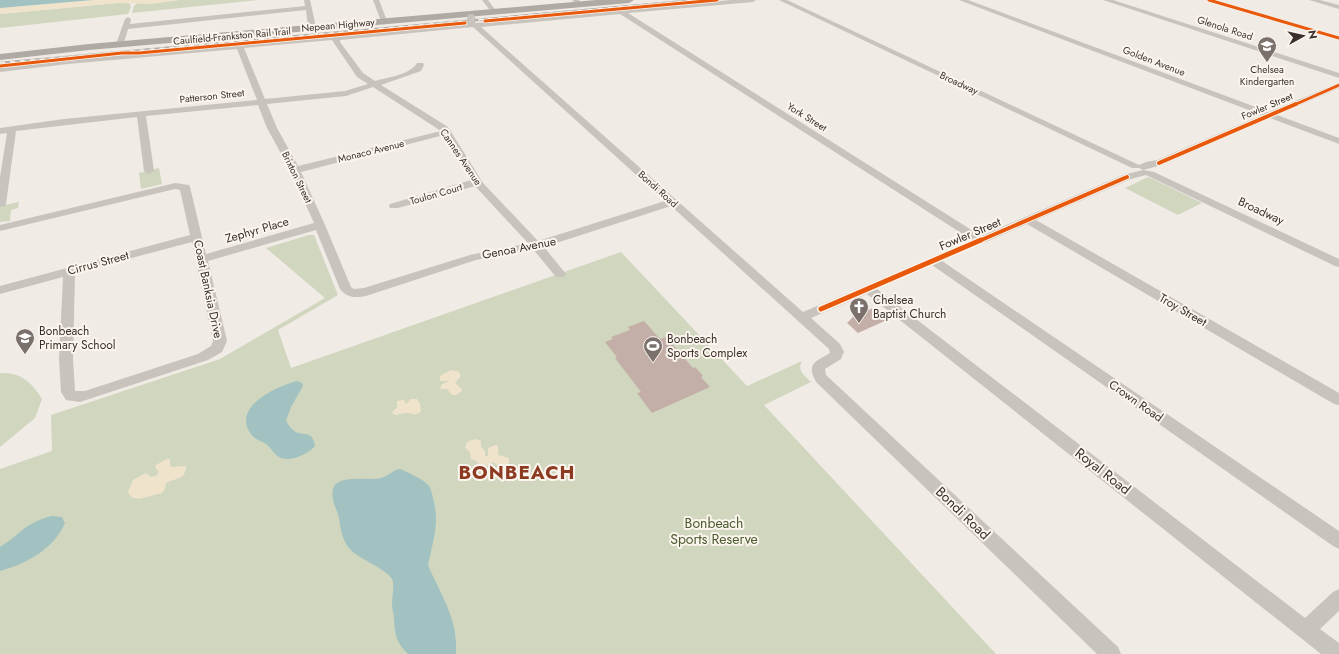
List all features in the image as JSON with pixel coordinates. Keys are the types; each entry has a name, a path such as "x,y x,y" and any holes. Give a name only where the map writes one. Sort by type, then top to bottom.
{"highway":[{"name":"Nepean Highway","path":"0,57 120,44 384,21 475,19 494,12 577,2 629,0"}],"street":[{"path":"307,0 312,27"},
{"path":"376,0 384,21"},
{"path":"485,0 494,12"},
{"path":"0,70 68,62 336,38 475,19 621,12 753,0"},
{"name":"Broadway","path":"782,0 1141,171 1339,262"},
{"name":"Golden Avenue","path":"962,0 1339,141"},
{"name":"Glenola Road","path":"1106,0 1339,76"},
{"path":"1209,0 1339,38"},
{"path":"1312,0 1339,7"},
{"path":"126,27 309,8"},
{"name":"York Street","path":"621,12 980,240"},
{"path":"120,44 129,17"},
{"name":"Bondi Road","path":"475,19 673,202 834,346 837,353 836,356 820,365 817,370 821,378 1111,654"},
{"name":"Cannes Avenue","path":"336,38 336,42 359,74 441,126 447,132 478,182 537,246 560,274"},
{"name":"Brixton Street","path":"240,47 272,128 295,170 320,225 346,289 352,292 365,292"},
{"name":"Patterson Street","path":"0,131 64,122 348,93 410,74 418,69 420,65"},
{"name":"Fowler Street","path":"802,317 1141,171 1155,169 1159,163 1339,85"},
{"path":"141,114 149,171"},
{"path":"2,204 12,129"},
{"name":"Monaco Avenue","path":"295,170 447,132"},
{"name":"Toulon Court","path":"394,206 478,182"},
{"name":"Coast Banksia Drive","path":"0,228 178,185 183,186 187,190 196,237 220,341 217,349 203,357 80,397 71,396 68,392 66,359 69,271"},
{"name":"Genoa Avenue","path":"365,292 474,257 537,246 559,240 673,202"},
{"name":"Troy Street","path":"1028,220 1339,400"},
{"name":"Zephyr Place","path":"201,259 320,225"},
{"name":"Cirrus Street","path":"0,290 196,237"},
{"name":"Crown Road","path":"934,260 1339,541"},
{"name":"Royal Road","path":"869,289 1336,654"},
{"path":"1306,630 1339,598"}],"green space":[{"path":"179,0 258,0 132,13 134,6 139,2 150,4"},
{"path":"129,2 131,7 128,14 0,28 0,14"},
{"path":"159,168 162,184 141,189 139,173"},
{"path":"1148,177 1202,203 1178,215 1125,188"},
{"path":"19,202 18,208 11,210 10,221 0,222 0,206"},
{"name":"Bonbeach Sports Reserve","path":"309,235 314,235 338,295 278,330 291,368 621,252 747,386 802,361 800,368 811,382 764,405 996,654 0,654 0,469 52,451 51,415 220,359 325,298 266,248"},
{"path":"0,373 14,374 25,379 30,383 42,399 35,418 0,447"}],"sand":[{"path":"93,0 179,0 150,4 117,3 0,14 0,8"},
{"path":"451,370 458,371 461,376 455,383 462,389 462,391 456,395 452,395 447,389 440,389 442,384 449,381 440,381 440,376"},
{"path":"411,399 417,399 420,403 421,411 419,413 393,414 392,412 397,408 397,401 404,400 406,404"},
{"path":"475,439 481,441 481,447 485,451 485,456 488,456 488,448 496,445 498,447 498,455 509,458 509,463 503,467 492,462 483,468 479,468 477,461 471,459 470,452 465,448 467,442"},
{"path":"170,459 170,466 172,467 186,466 186,471 184,474 179,478 166,483 165,489 162,493 139,499 131,497 128,492 133,480 146,473 151,477 156,476 159,472 155,467 156,465"}],"water":[{"path":"0,0 93,0 0,8"},
{"path":"297,381 302,383 303,386 291,407 286,421 294,431 310,435 315,446 308,452 298,457 283,459 277,456 266,444 252,436 246,424 247,415 251,407 259,399 268,393"},
{"path":"400,469 424,481 429,486 431,492 435,507 436,523 434,540 428,565 448,608 454,629 456,654 408,654 401,646 395,630 392,606 392,579 385,572 354,553 347,546 342,533 332,496 333,489 336,484 340,481 354,479 381,478"},
{"path":"52,516 62,517 65,523 54,540 46,548 29,560 0,571 0,547 29,525"}],"building":[{"name":"Chelsea Baptist Church","path":"875,307 889,319 858,333 847,323 853,317"},
{"name":"Bonbeach Sports Complex","path":"644,321 660,339 666,337 693,368 695,367 703,376 701,377 710,387 652,413 637,393 641,392 615,358 617,357 605,342 613,339 611,337 630,330 628,327"}],"railway":[{"path":"0,63 697,0"}],"cycle path":[{"path":"485,21 717,0"},
{"path":"1209,0 1339,38"},
{"name":"Caulfield-Frankston Rail Trail","path":"0,66 122,53 139,53 465,23"},
{"path":"1159,163 1339,85"},
{"path":"821,309 1127,177"}],"place":[{"name":"Chelsea Kindergarten","path":"1267,63"},
{"name":"Chelsea Baptist Church","path":"859,324"},
{"name":"Bonbeach Primary School","path":"25,355"},
{"name":"Bonbeach Sports Complex","path":"653,363"}],"district":[{"name":"BONBEACH","path":"517,472"}]}
